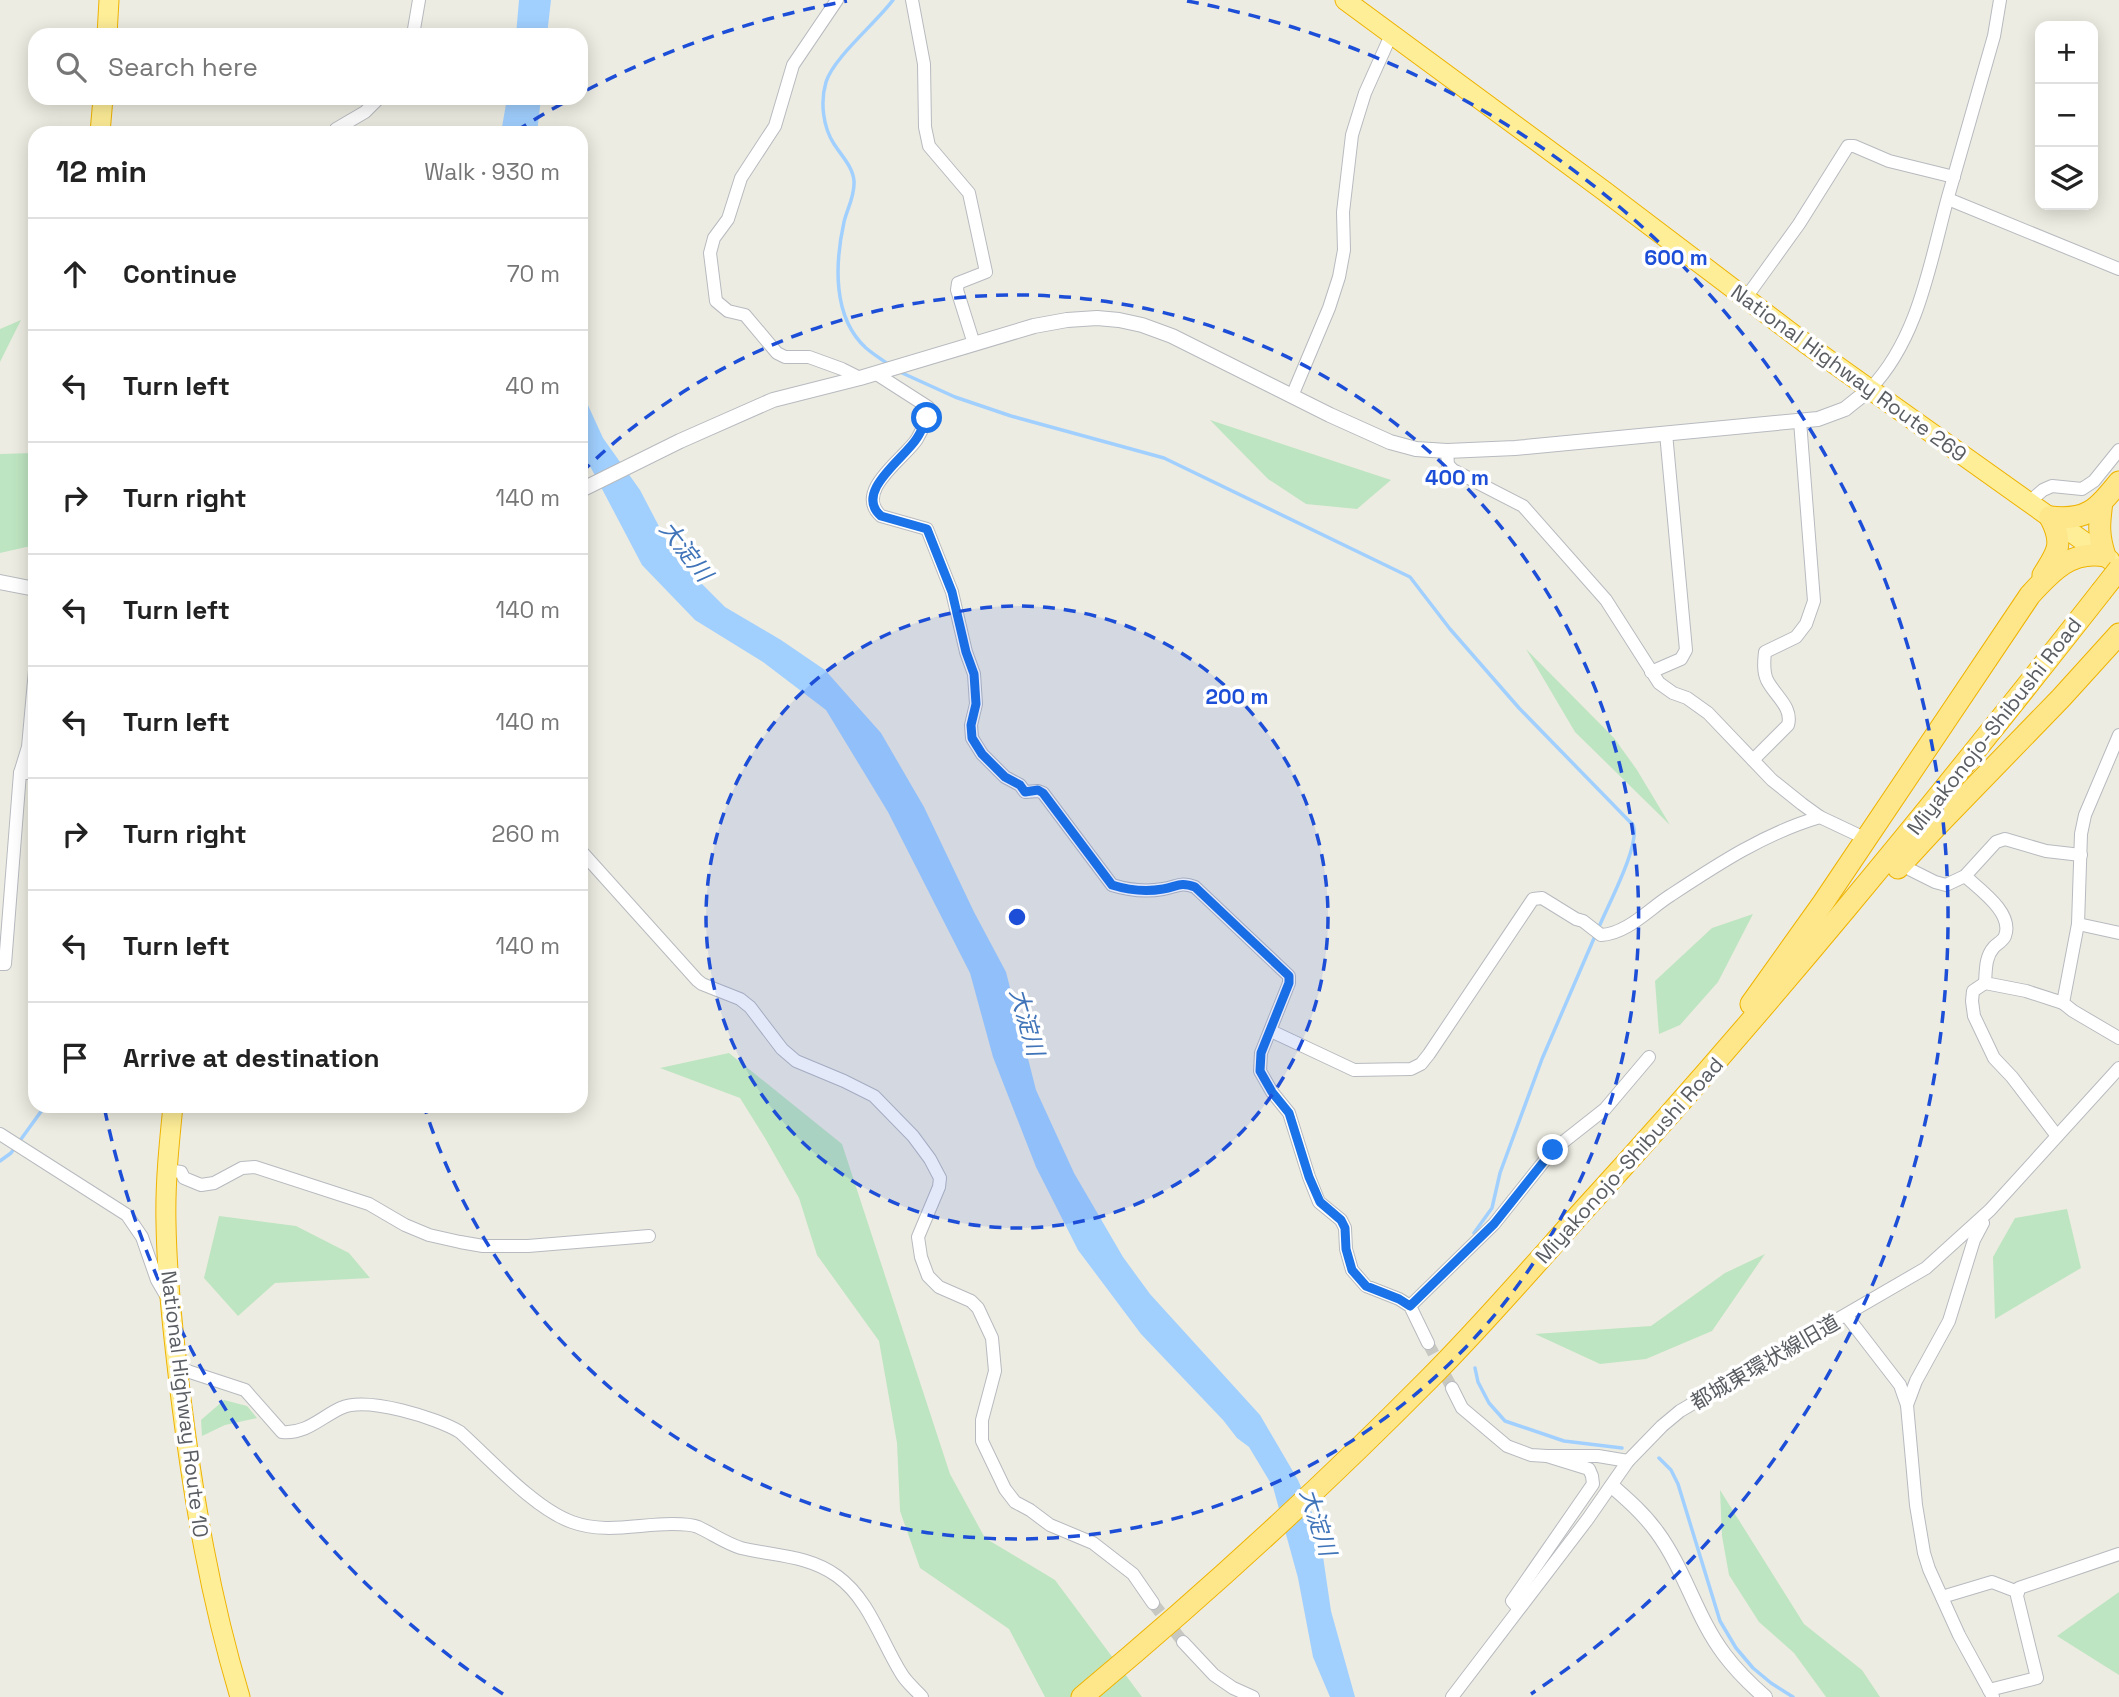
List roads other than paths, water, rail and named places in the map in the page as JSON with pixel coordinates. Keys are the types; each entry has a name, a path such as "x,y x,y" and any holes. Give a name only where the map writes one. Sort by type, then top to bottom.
{"highway":[{"path":"107,28 109,0"},
{"name":"National Highway Route 269","path":"1345,0 1745,299 2116,567"},
{"path":"101,126 102,105"},
{"path":"1674,1111 1815,914 2056,556 2058,535 2049,517 2077,518 2090,513 2119,482"},
{"path":"2102,502 2099,539 2116,567"},
{"path":"2030,595 2049,574 2083,555 2116,567"},
{"name":"Miyakonojo-Shibushi Road","path":"1082,1697 1233,1565 1430,1378 1674,1111 1774,997 1921,820 2101,592 2116,567"},
{"path":"1674,1111 2117,635"},
{"name":"National Highway Route 10","path":"172,1113 167,1170 166,1235 178,1368 194,1493 212,1592 240,1697"}],"street":[{"path":"413,28 419,0"},
{"path":"837,0 793,65 775,126 741,178 729,219 714,238 710,253 716,301 728,311 745,315 778,353 785,357 809,357 860,378"},
{"path":"912,0 923,64 925,127 929,146 969,193 986,272 958,283 957,290 974,344"},
{"path":"588,486 680,441 773,400 860,378 1034,326 1067,320 1119,320 1172,336 1390,442 1416,449 1447,451 1515,448 1800,421 1834,414 1854,403 1883,375 1916,312 1994,36 2000,0"},
{"path":"1292,396 1339,277 1344,250 1343,212 1352,135 1365,93 1391,35"},
{"path":"341,126 372,105"},
{"path":"1745,299 1849,146 1889,161 1954,177"},
{"path":"1948,198 2119,269"},
{"path":"880,371 928,407 927,418 918,438 880,481 874,492 873,503 881,516 927,529 952,592 974,674 976,704 971,725 972,738 982,754 1005,777 1020,785 1025,792 1038,790 1043,793 1112,885 1144,890 1164,889 1185,883 1195,887 1289,976 1289,983 1261,1053 1260,1071 1289,1113 1309,1177 1320,1202 1341,1220 1345,1228 1346,1249 1352,1270 1366,1286 1410,1306 1428,1343"},
{"path":"1753,760 1788,725 1790,718 1789,712 1767,680 1765,652 1789,643 1796,637 1806,624 1814,601 1800,421"},
{"path":"1651,672 1681,659 1686,650 1666,433"},
{"path":"2028,503 2052,486 2082,489 2094,481 2119,450"},
{"path":"1447,451 1448,465 1453,470 1523,506 1606,600 1659,683 1708,713 1772,780 1819,817 1856,834"},
{"path":"0,582 28,588"},
{"path":"2063,1003 2078,924 2081,834 2085,816 2119,735"},
{"path":"0,964 5,964 20,773 28,747"},
{"path":"20,773 28,774"},
{"path":"1271,1031 1354,1070 1411,1069 1421,1064 1429,1054 1533,899 1542,898 1576,919 1583,920 1601,935 1610,935 1625,928 1668,896 1745,848 1792,825 1819,817"},
{"path":"1911,870 1946,885 1965,876 1996,842 2005,839 2046,851 2081,855"},
{"path":"0,848 15,849"},
{"path":"588,859 697,980 740,999 750,1007 782,1049 796,1061 874,1096 919,1143 940,1178 940,1187 918,1237 921,1257 928,1276 939,1287 971,1301 978,1308 992,1338 995,1371 982,1420 982,1441 1005,1489 1015,1502 1050,1525 1093,1543 1133,1574 1153,1602"},
{"path":"1965,876 1996,904 2006,919 2005,938 1988,956 1986,983"},
{"path":"2078,924 2119,933"},
{"path":"2057,1136 1994,1058 1974,1016 1973,991 1986,983 2026,991 2063,1003 2073,1012 2119,1038"},
{"path":"1410,1306 1494,1224 1553,1150 1605,1109 1650,1056"},
{"name":"都城東環状線旧道","path":"1452,1697 1612,1486 1628,1461 1662,1426 1680,1411 1926,1268 1990,1210 2119,1068"},
{"path":"1,1135 127,1215 142,1237 157,1280 171,1305"},
{"path":"167,1170 181,1172 184,1178 201,1185 214,1183 242,1168 255,1167 369,1205 429,1235 483,1246 554,1244 649,1236"},
{"path":"1907,1405 1916,1381 1948,1321 1974,1240 1990,1210"},
{"path":"1846,1315 1900,1385 1907,1405 1916,1505 1924,1552 1959,1635 1991,1693 2036,1678 2019,1588 2119,1554"},
{"path":"178,1368 245,1390 282,1432 306,1429 342,1407 353,1404 373,1404 447,1424 460,1432 535,1500 554,1515 572,1523 601,1528 696,1525 718,1539 740,1547 796,1557 821,1566 856,1594 902,1675 922,1697"},
{"path":"1452,1388 1462,1408 1500,1442 1531,1455 1598,1456 1628,1461"},
{"path":"1518,1608 1512,1601 1593,1484 1589,1469 1547,1457"},
{"path":"1612,1486 1636,1507 1657,1531 1674,1557 1709,1630 1724,1654 1749,1684 1765,1697"},
{"path":"1942,1597 1992,1582 2018,1592"},
{"path":"1183,1642 1214,1675 1253,1697"}],"water":[{"path":"519,0 551,0 548,28 517,28"},
{"path":"506,105 540,105 538,126 502,126"},
{"path":"588,405 603,438 640,490 675,557 725,607 825,670 881,733 924,807 1006,972 1036,1090 1074,1173 1123,1257 1150,1294 1260,1415 1298,1480 1319,1529 1331,1611 1355,1697 1330,1697 1313,1657 1298,1578 1273,1487 1249,1447 1237,1438 1141,1334 1078,1250 1036,1167 993,1057 970,973 888,812 826,710 763,662 695,620 642,565 588,462"}],"waterway":[{"path":"888,364 866,348 855,335 842,305 839,255 854,181 849,166 830,137 823,106 824,90 830,72 893,0"},
{"path":"900,372 955,397 1011,416 1164,458 1410,577 1450,629 1519,708 1633,825 1634,834 1628,860 1599,927"},
{"path":"1474,1233 1492,1208 1500,1173 1542,1059 1595,936"},
{"path":"0,1161 11,1153 40,1113"},
{"path":"1475,1368 1478,1382 1489,1403 1505,1421 1564,1441 1622,1448"},
{"path":"1659,1458 1671,1470 1678,1484 1720,1621 1736,1648 1753,1668 1793,1697"}],"tunnel":[{"path":"1428,1343 1452,1388"},
{"path":"1153,1603 1183,1642"}],"water label":[{"name":"大淀川","path":"686,551"},
{"name":"大淀川","path":"1027,1022"},
{"name":"大淀川","path":"1318,1522"}]}
